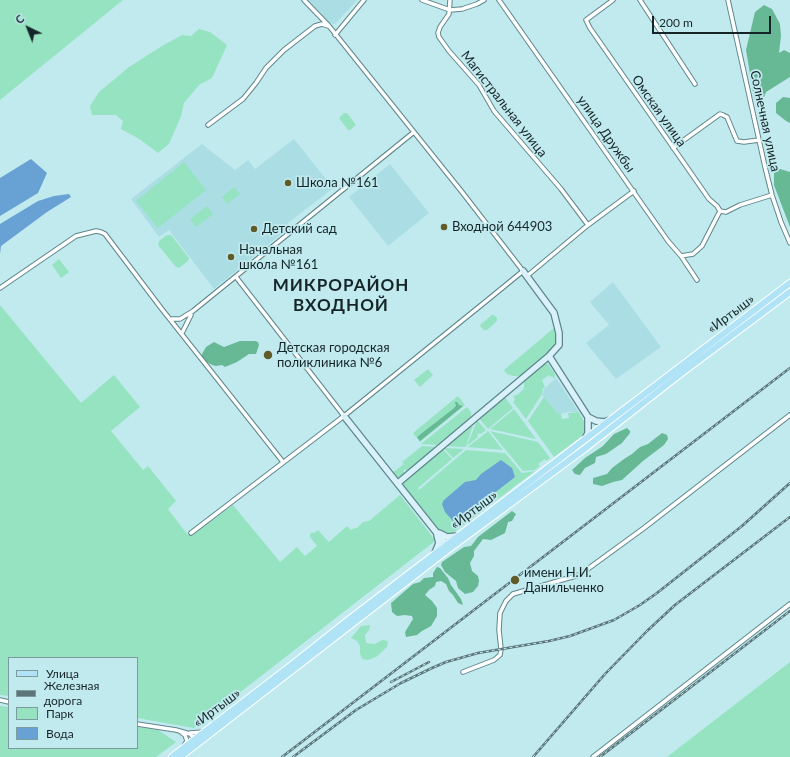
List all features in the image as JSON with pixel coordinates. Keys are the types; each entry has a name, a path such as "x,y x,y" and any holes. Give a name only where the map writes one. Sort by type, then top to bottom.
{"main road":[{"name":"«Иртыш»","path":"180,757 206,731 435,554 448,547 458,536 790,283"},
{"name":"«Иртыш»","path":"172,757 197,741 448,547 583,450 683,372 790,292"}],"street":[{"path":"304,0 329,26 467,198 528,276 556,318 560,342 557,348 398,483"},
{"path":"336,35 364,0"},
{"path":"422,0 450,10 462,9 484,0"},
{"path":"450,0 450,10"},
{"name":"улица Дружбы","path":"499,0 668,241 681,256 696,280"},
{"name":"Омская улица","path":"613,0 586,20 597,40 709,199 720,211"},
{"path":"640,0 695,84"},
{"name":"Солнечная улица","path":"728,0 772,196 790,243"},
{"name":"Магистральная улица","path":"450,10 447,18 440,27 438,34 439,37 449,51 479,84 494,111 561,189 588,225"},
{"path":"208,125 243,99 266,68 284,50 315,26 322,24 329,26"},
{"path":"673,148 720,114 727,117 737,141 744,142 759,140"},
{"path":"170,318 180,319 194,311 414,132"},
{"path":"528,276 588,225 634,191"},
{"path":"681,256 692,254 702,246 720,211 726,212 740,205 772,196"},
{"path":"0,288 76,236 96,231 101,232 283,462"},
{"path":"191,533 344,416 523,271"},
{"path":"236,277 448,547"},
{"path":"182,333 188,319 194,311"},
{"path":"549,356 588,417 596,422 604,422 612,419"},
{"path":"463,672 494,660 500,655 500,613 506,601 513,594 579,575 644,528 790,415"},
{"path":"584,441 588,433 588,417"},
{"path":"435,531 447,537 458,536"},
{"path":"435,531 439,543 435,554"},
{"path":"593,757 790,604"},
{"path":"138,724 183,732 193,736 197,741"},
{"path":"183,732 194,733 206,731"},
{"path":"182,750 187,742 183,732"}],"shaded area":[{"path":"308,0 357,0 335,24 329,23"},
{"path":"294,139 333,188 283,227 285,231 214,289 169,230 159,237 131,199 202,144 235,170 248,160 255,169"},
{"path":"390,164 429,213 388,246 349,197"},
{"path":"613,282 661,347 616,379 586,343 609,325 590,302"},
{"path":"556,378 578,411 576,413 557,413 542,395 544,389"}],"green space":[{"path":"0,0 123,0 0,100"},
{"path":"764,5 772,9 780,24 781,36 779,53 784,50 790,53 790,77 766,92 763,100 759,103 754,98 746,50 755,12"},
{"path":"199,29 210,32 227,45 212,78 199,85 184,103 181,116 169,144 158,153 141,140 121,129 123,121 116,115 92,115 90,106 99,92 129,67 182,35 191,36"},
{"path":"783,97 790,98 790,123 776,113 776,103"},
{"path":"344,113 347,113 356,125 350,130 348,130 339,118"},
{"path":"184,162 206,190 158,228 136,201"},
{"path":"780,169 790,172 790,227 774,185 774,173"},
{"path":"234,187 240,194 227,204 222,197"},
{"path":"207,206 213,214 196,227 190,219"},
{"path":"167,235 171,235 189,258 188,261 179,268 176,267 158,245 159,241"},
{"path":"59,259 69,272 61,278 52,265"},
{"path":"0,305 81,403 114,375 140,407 111,431 143,470 148,466 176,501 168,509 187,534 190,535 196,532 233,505 280,562 297,547 305,556 317,546 310,537 310,534 313,532 314,533 318,530 329,542 347,526 351,530 357,528 363,522 369,521 400,495 435,540 194,728 138,718 138,657 8,657 8,696 0,695"},
{"path":"492,315 497,318 497,321 487,330 484,330 480,326 481,324"},
{"path":"555,327 557,338 555,347 520,376 507,374 504,370"},
{"path":"240,341 258,342 259,345 256,354 249,354 237,362 225,367 222,365 212,365 205,361 202,357 206,347 214,342 224,347"},
{"path":"543,363 548,364 555,374 555,377 554,379 549,375 542,380 545,387 543,388 542,394 526,419 513,402 515,400 513,396 517,395 524,389 523,379"},
{"path":"428,369 433,375 420,387 414,380"},
{"path":"458,396 465,405 420,442 413,433"},
{"path":"504,396 513,408 488,429 478,417"},
{"path":"544,397 557,413 561,414 562,419 569,418 568,413 576,413 578,411 584,421 585,429 583,435 554,457 528,421"},
{"path":"455,402 463,406 420,441 417,437 453,409 456,406"},
{"path":"467,407 471,412 471,417 437,445 421,444"},
{"path":"514,409 536,439 490,429"},
{"path":"475,419 466,447 443,446"},
{"path":"477,420 486,430 477,435 478,437 467,446"},
{"path":"627,428 630,433 622,443 606,454 596,457 595,463 585,468 580,475 575,474 572,470 585,458 603,446 614,434"},
{"path":"488,431 503,450 468,447"},
{"path":"490,431 538,442 550,458 546,461 545,459 538,464 540,466 535,470 523,471"},
{"path":"662,433 667,435 668,439 664,445 622,480 602,486 593,484 593,478 607,474 612,468 640,447 648,444"},
{"path":"422,446 436,447 409,470 406,471 405,469 403,471 405,473 401,477 395,477 392,473 404,464 402,462"},
{"path":"442,448 452,459 418,488 419,490 466,450 505,453 522,473 535,471 453,533 444,533 439,530 403,486 404,481 409,476 417,472 425,462"},
{"path":"444,448 464,449 453,458"},
{"path":"512,511 516,514 512,521 508,522 505,533 491,540 483,539 474,551 474,556 470,563 472,571 478,576 478,586 473,592 465,594 458,588 456,581 445,572 441,565 442,562 464,547 471,546 478,537"},
{"path":"437,567 440,568 448,578 463,605 458,603 449,591 446,584 441,581 436,582 435,586 425,595 437,608 437,616 431,626 417,635 406,637 405,632 413,619 412,616 397,616 392,612 391,603 413,584 420,582 424,578 433,577 433,573"},
{"path":"370,625 369,630 365,635 366,643 375,644 382,640 388,641 387,647 376,657 368,660 362,659 360,646 357,641 351,638 361,626"},
{"path":"790,662 790,757 667,757"},
{"path":"0,706 8,707 8,749 138,749 138,727 158,730 176,742 156,757 0,757"}],"water":[{"path":"31,159 47,173 38,193 0,216 0,178"},
{"path":"69,194 71,197 47,212 1,246 0,254 0,224 38,201 54,196"},
{"path":"501,460 512,468 515,477 461,519 453,521 445,512 442,504 444,500 465,482 476,480 481,474"}],"railway":[{"path":"282,757 790,368"},
{"path":"293,757 356,710 401,683 446,662 478,653 570,636 614,620 657,593 742,526 790,483"},
{"path":"533,757 605,674 647,631 675,605 790,517"},
{"path":"600,757 790,611"},
{"path":"391,682 429,662"}],"place":[{"name":"Школа №161","path":"288,183"},
{"name":"Входной 644903","path":"444,227"},
{"name":"Детский сад","path":"254,229"},
{"name":"Начальная школа №161","path":"231,257"},
{"name":"Детская городская поликлиника №6","path":"268,355"},
{"name":"имени Н.И. Данильченко","path":"515,580"}],"district":[{"name":"МИКРОРАЙОН ВХОДНОЙ","path":"341,296"}]}
